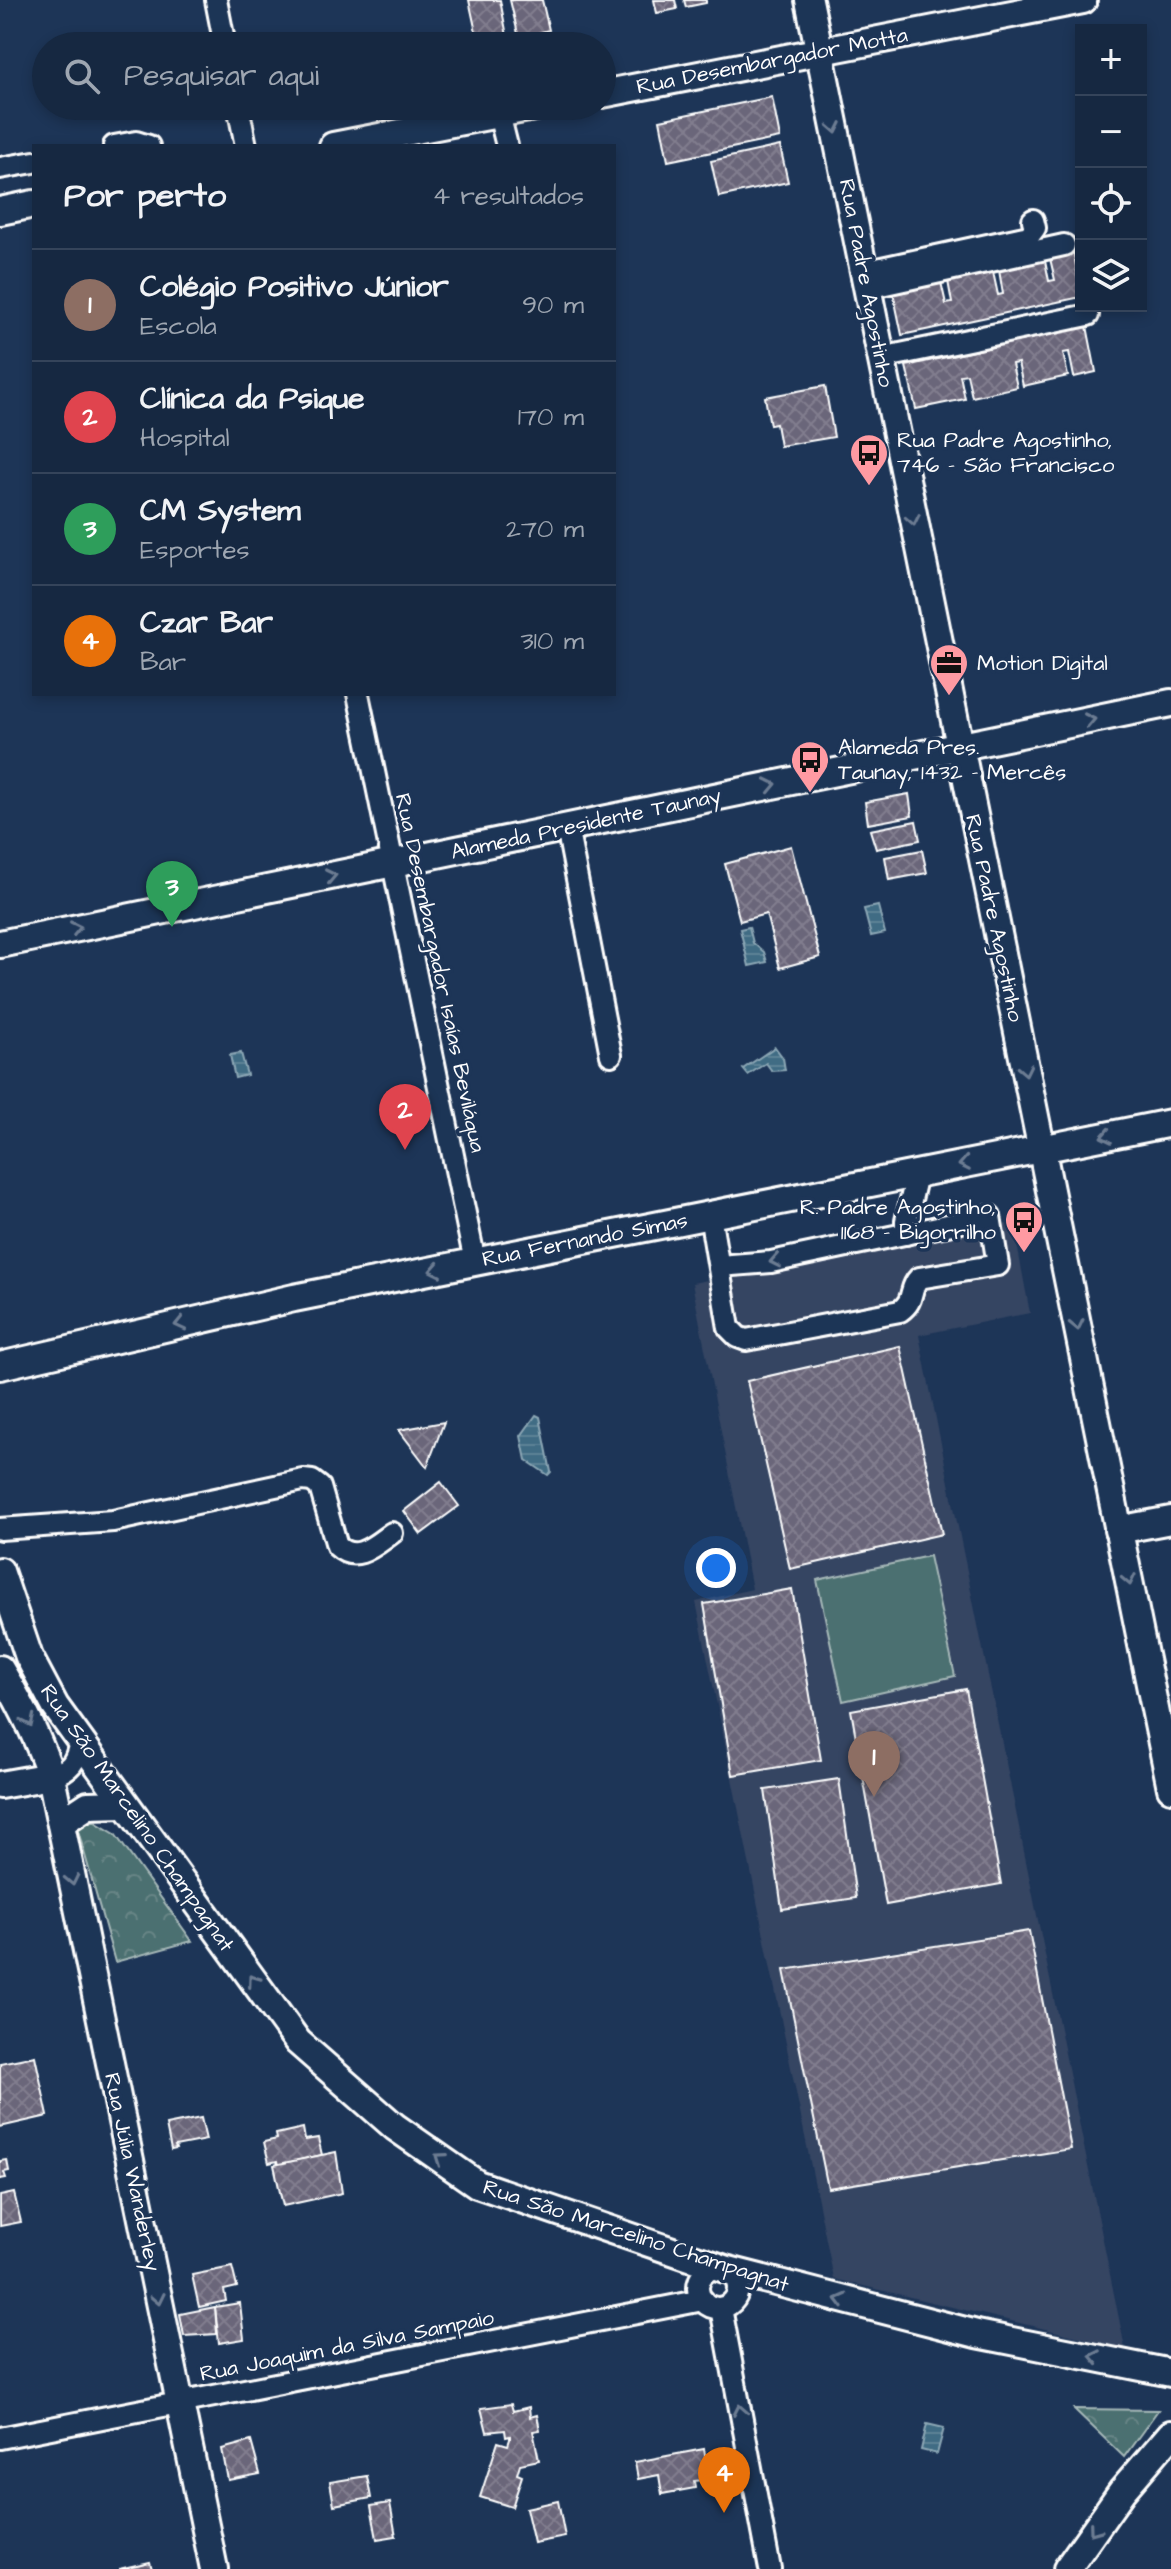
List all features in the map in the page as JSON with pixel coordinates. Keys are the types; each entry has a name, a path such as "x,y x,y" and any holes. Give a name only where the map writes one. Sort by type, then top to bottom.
{"main road":[{"name":"Rua Padre Agostinho","path":"809,0 1171,1788"},
{"name":"Rua Desembargador Motta","path":"616,91 1083,0"},
{"path":"343,144 468,120"},
{"path":"0,211 32,204"},
{"name":"Alameda Presidente Taunay","path":"0,944 1171,703"},
{"name":"Rua Fernando Simas","path":"0,1366 294,1298 1171,1123"},
{"path":"1118,1530 1171,1520"},
{"name":"Rua São Marcelino Champagnat","path":"0,1571 39,1681 298,2042 395,2127 477,2184 725,2269 977,2334 1171,2373"},
{"name":"Rua São Marcelino Champagnat","path":"0,1669 23,1707 51,1776"},
{"path":"0,1785 51,1776"},
{"name":"Rua Júlia Wanderley","path":"51,1776 214,2569"},
{"path":"61,1823 88,1805 125,1804"},
{"path":"1067,2569 1122,2491 1171,2434"}],"street":[{"path":"216,0 222,32"},
{"path":"241,120 246,144"},
{"path":"500,120 506,144"},
{"path":"0,168 32,162"},
{"path":"865,280 1029,236 1035,228 1033,220"},
{"path":"865,280 1064,245"},
{"path":"881,358 1088,315"},
{"name":"Rua Desembargador Isaías Beviláqua","path":"358,696 475,1262"},
{"path":"567,827 611,1055"},
{"path":"906,1234 917,1174"},
{"path":"710,1215 729,1328 746,1340 900,1311 909,1305 919,1278 998,1265 990,1216 771,1262 719,1266"},
{"path":"0,1529 113,1521 303,1480 312,1481 320,1487 337,1546 344,1553 354,1555 364,1552 392,1533"},
{"path":"51,1776 67,1771 77,1759 80,1742"},
{"path":"712,2304 733,2303 738,2291 735,2278 725,2269 713,2269 702,2276 699,2288 712,2304 770,2569"},
{"name":"Rua Joaquim da Silva Sampaio","path":"0,2438 712,2304"}],"shaded area":[{"path":"878,906 885,933 871,936 864,909"},
{"path":"749,927 753,943 764,952 767,962 749,966 740,929"},
{"path":"775,1047 783,1058 785,1070 772,1071 766,1063 748,1075 743,1069"},
{"path":"241,1053 247,1075 235,1078 230,1055"},
{"path":"1013,1223 1030,1313 919,1335 1125,2348 834,2279 696,1602 752,1589 692,1283"},
{"path":"536,1415 540,1417 551,1472 548,1475 526,1460 521,1436"},
{"path":"927,2424 944,2428 937,2454 921,2450"}],"green space":[{"path":"929,1556 955,1676 843,1701 817,1580"},
{"path":"84,1820 95,1822 115,1834 192,1941 115,1962 76,1823"},
{"path":"1074,2409 1158,2410 1124,2457"}],"building":[{"path":"469,0 500,0 506,32 476,32"},
{"path":"510,0 542,0 549,30 518,32"},
{"path":"654,0 675,0 677,9 657,13"},
{"path":"684,0 706,0 706,3 686,7"},
{"path":"772,97 780,138 668,161 660,120"},
{"path":"780,146 788,182 719,197 711,161"},
{"path":"1073,248 1075,298 902,335 893,292 941,282 946,304 952,303 948,281 993,272 998,295 1003,294 999,270 1045,261 1049,281 1055,280 1049,254"},
{"path":"1087,326 1096,372 1074,377 1069,352 1063,353 1068,376 1023,386 1018,363 1012,364 1017,387 972,397 967,374 960,375 965,399 916,409 906,366"},
{"path":"825,386 834,437 780,446 776,424 770,425 765,397"},
{"path":"909,794 912,816 868,824 865,802"},
{"path":"916,821 920,840 876,849 870,830"},
{"path":"791,846 820,957 780,968 766,914 740,921 725,864"},
{"path":"922,850 927,873 889,880 885,857"},
{"path":"900,1346 942,1534 790,1569 747,1381"},
{"path":"444,1422 427,1467 399,1430"},
{"path":"441,1482 459,1506 421,1534 404,1511"},
{"path":"792,1589 821,1760 733,1775 704,1604"},
{"path":"966,1689 1001,1884 886,1905 851,1710"},
{"path":"839,1779 856,1898 782,1909 765,1790"},
{"path":"1029,1931 1071,2149 828,2188 784,1970"},
{"path":"35,2056 48,2116 0,2127 0,2063"},
{"path":"201,2118 206,2140 175,2146 176,2149 171,2150 166,2125"},
{"path":"303,2128 305,2140 318,2138 322,2155 278,2165 277,2161 269,2163 264,2142 277,2139 276,2134"},
{"path":"336,2152 342,2193 283,2206 274,2165"},
{"path":"7,2160 9,2171 4,2172 6,2178 0,2179 0,2161"},
{"path":"14,2193 21,2222 0,2226 0,2196"},
{"path":"232,2267 237,2287 224,2290 226,2301 199,2307 192,2275"},
{"path":"240,2303 244,2339 219,2343 215,2307"},
{"path":"215,2307 217,2334 184,2336 180,2314"},
{"path":"511,2404 513,2411 529,2407 530,2417 537,2415 540,2430 533,2431 539,2460 520,2464 517,2474 522,2476 512,2507 480,2497 498,2442 508,2445 510,2439 510,2436 506,2437 505,2430 487,2432 481,2408"},
{"path":"251,2441 260,2474 228,2480 222,2449"},
{"path":"704,2449 709,2479 694,2481 695,2488 662,2494 659,2475 638,2479 635,2462"},
{"path":"367,2476 371,2498 334,2505 330,2482"},
{"path":"558,2501 565,2537 534,2543 526,2508"},
{"path":"390,2503 396,2536 377,2539 371,2506"},
{"path":"150,2562 152,2569 119,2569"}],"place":[{"name":"Rua Padre Agostinho, 746 - São Francisco","path":"869,487"},
{"name":"Motion Digital","path":"949,697"},
{"name":"Alameda Pres. Taunay, 1432 - Mercês","path":"810,794"},
{"name":"CM System","path":"172,927"},
{"name":"Clínica da Psique","path":"405,1150"},
{"name":"R. Padre Agostinho, 1168 - Bigorrilho","path":"1024,1254"},
{"name":"Colégio Positivo Júnior","path":"874,1797"},
{"name":"Czar Bar","path":"724,2513"}]}
